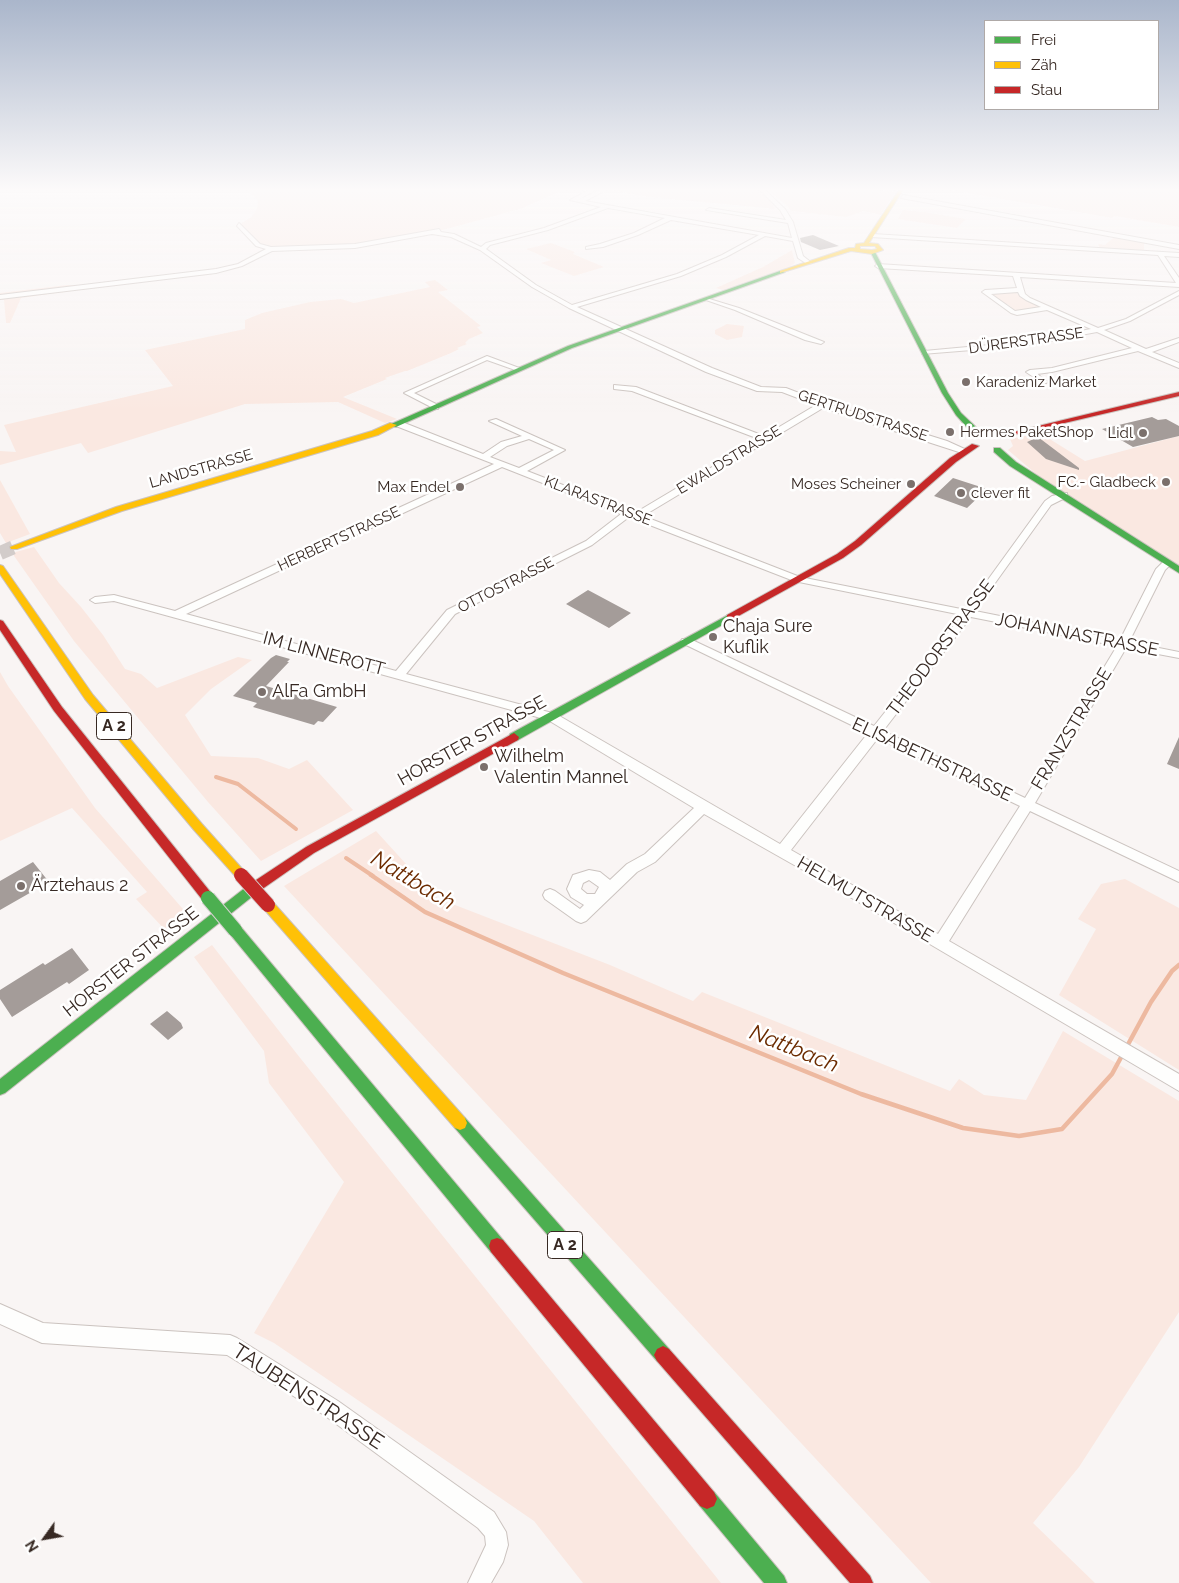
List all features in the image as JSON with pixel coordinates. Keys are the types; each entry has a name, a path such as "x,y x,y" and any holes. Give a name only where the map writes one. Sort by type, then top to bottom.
{"main road":[{"name":"LANDSTRASSE","path":"14,547 119,509 332,446 399,424 570,347 807,264"},
{"path":"878,266 945,393 958,414 977,433"},
{"path":"1001,436 1179,394"},
{"path":"986,432 1001,436 1008,442 1008,446 1001,449 970,448 969,438 977,433 986,432"},
{"name":"HORSTER STRASSE","path":"0,1088 261,882 310,850 840,556 858,543 970,448"},
{"path":"1001,449 1013,464 1179,570"},
{"name":"A 2","path":"0,568 89,696 198,827 863,1583"},
{"name":"A 2","path":"0,623 58,709 208,898 777,1583"}],"street":[{"path":"0,297 216,271 242,264"},
{"name":"GERTRUDSTRASSE","path":"503,264 534,286 571,307 700,367 760,389 819,407 944,443 970,448"},
{"path":"571,307 626,292 705,264"},
{"path":"1166,264 1179,284"},
{"path":"878,266 1179,284"},
{"path":"1016,274 1022,295 1028,299 1179,366"},
{"path":"1020,290 985,292 1006,308 1017,313 1047,308"},
{"name":"DÜRERSTRASSE","path":"924,353 1039,342 1098,330 1128,320 1179,293"},
{"path":"708,299 737,309 807,340 821,342"},
{"path":"1044,382 1030,372 1052,370 1179,340"},
{"path":"435,407 408,393 487,358 518,370"},
{"path":"617,387 633,389 765,439"},
{"name":"EWALDSTRASSE","path":"632,515 819,407"},
{"path":"493,421 561,450 520,471"},
{"name":"KLARASTRASSE","path":"399,424 797,579"},
{"path":"484,457 504,444 529,436"},
{"name":"HERBERTSTRASSE","path":"178,614 501,464"},
{"name":"THEODORSTRASSE","path":"782,852 969,613 1048,504 1055,498 1064,495"},
{"name":"OTTOSTRASSE","path":"399,675 451,612 589,543 632,515"},
{"name":"FRANZSTRASSE","path":"940,942 1027,805 1122,644 1161,569 1167,563"},
{"name":"JOHANNASTRASSE","path":"797,579 1179,655"},
{"name":"IM LINNEROTT","path":"95,600 114,598 178,614 552,716"},
{"name":"ELISABETHSTRASSE","path":"686,641 1179,877"},
{"name":"HELMUTSTRASSE","path":"552,716 703,807 940,942 1179,1083"},
{"path":"550,895 581,917 632,868 650,858 703,807"},
{"name":"TAUBENSTRASSE","path":"0,1314 42,1333 230,1345 331,1408 486,1520 495,1532 495,1554 479,1583"}],"shaded area":[{"path":"543,264 597,264 604,267 574,276"},
{"path":"768,264 794,264 723,290 716,288"},
{"path":"435,280 448,290 438,292 481,326 477,327 483,333 469,339 465,343 467,344 451,353 385,378 387,379 343,397 397,419 385,423 338,402 245,404 88,453 81,443 0,465 0,451 16,452 4,425 173,386 145,350 245,329 245,320 262,313 310,302 341,299 354,303 430,287 425,282"},
{"path":"67,285 97,285 86,289 21,298 10,323 6,323 4,300 0,300 0,293"},
{"path":"988,292 1015,292 1040,307 1014,311 1007,308 1011,307 1007,304 1002,304"},
{"path":"727,324 744,326 742,337 727,340 715,334 715,330"},
{"path":"1040,433 1085,461 1179,436 1179,569 1041,478 1008,450 1013,446 1010,439"},
{"path":"0,480 30,534 6,543 0,533"},
{"path":"34,547 59,583 103,635 125,669 141,674 157,688 238,657 252,660 211,689 185,715 211,756 258,758 289,769 307,760 353,810 261,861 208,802 74,641 12,553"},
{"path":"0,672 95,808 189,916 168,933 136,899 147,892 72,808 0,841"},
{"path":"376,831 437,898 610,965 693,1001 702,992 950,1091 959,1079 984,1095 1026,1100 1063,1031 1179,1101 1179,1312 1079,1467 1033,1523 1095,1583 931,1583 284,886"},
{"path":"1125,879 1179,908 1179,1070 1059,995 1096,929 1078,919 1101,884"},
{"path":"212,945 297,1054 721,1583 583,1583 534,1521 274,1343 254,1333 344,1182 269,1083 264,1051 194,957"}],"building":[{"name":"Lidl","path":"1152,417 1158,420 1166,419 1179,426 1179,436 1133,447 1102,429"},
{"path":"1038,437 1079,468 1079,470 1046,459 1027,442"},
{"name":"clever fit","path":"953,478 987,489 967,508 934,496"},
{"path":"588,590 631,613 609,628 566,604"},
{"name":"AlFa GmbH","path":"276,655 290,659 266,686 337,707 323,722 318,721 314,725 253,707 257,703 233,696"},
{"path":"1179,737 1179,769 1167,764"},
{"name":"Ärztehaus 2","path":"33,862 49,882 0,910 0,881"},
{"path":"72,948 89,970 69,984 67,982 12,1017 0,999 0,990 43,963 45,965"},
{"path":"167,1011 181,1023 183,1028 168,1040 150,1024"}],"waterway":[{"name":"Nattbach","path":"216,777 238,784 296,829"},
{"name":"Nattbach","path":"346,858 373,876"},
{"name":"Nattbach","path":"371,875 425,912 563,973 861,1094 963,1128 1019,1136 1062,1129 1112,1074 1151,1002 1172,971 1179,965"}],"tunnel":[{"path":"0,553 14,547"}],"traffic: fast":[{"path":"878,264 945,393 958,414 977,433"},
{"path":"393,425 570,347 782,272"},
{"path":"997,450 1013,464 1179,570"},
{"path":"514,737 730,617"},
{"path":"0,1088 254,888"},
{"path":"208,898 235,930"},
{"path":"235,930 497,1246"},
{"path":"460,1123 663,1355"},
{"path":"707,1499 777,1583"}],"traffic: slow":[{"path":"782,272 806,264"},
{"path":"14,547 119,509 375,433 393,425"},
{"path":"0,568 89,697 198,827 241,875"},
{"path":"268,905 460,1123"}],"traffic: jam":[{"path":"1001,436 1179,394"},
{"path":"730,617 840,556 858,543 953,460 975,446"},
{"path":"0,623 58,709 208,898"},
{"path":"254,888 310,850 514,737"},
{"path":"241,875 268,905"},
{"path":"497,1246 707,1499"},
{"path":"663,1355 863,1583"}],"place":[{"name":"Karadeniz Market","path":"966,382"},
{"name":"Hermes PaketShop","path":"950,432"},
{"name":"Lidl","path":"1143,433"},
{"name":"FC.- Gladbeck","path":"1166,482"},
{"name":"Moses Scheiner","path":"911,484"},
{"name":"Max Endel","path":"460,487"},
{"name":"clever fit","path":"961,493"},
{"name":"Chaja Sure Kuflik","path":"713,637"},
{"name":"AlFa GmbH","path":"262,692"},
{"name":"Wilhelm Valentin Mannel","path":"484,767"},
{"name":"Ärztehaus 2","path":"21,886"}]}
